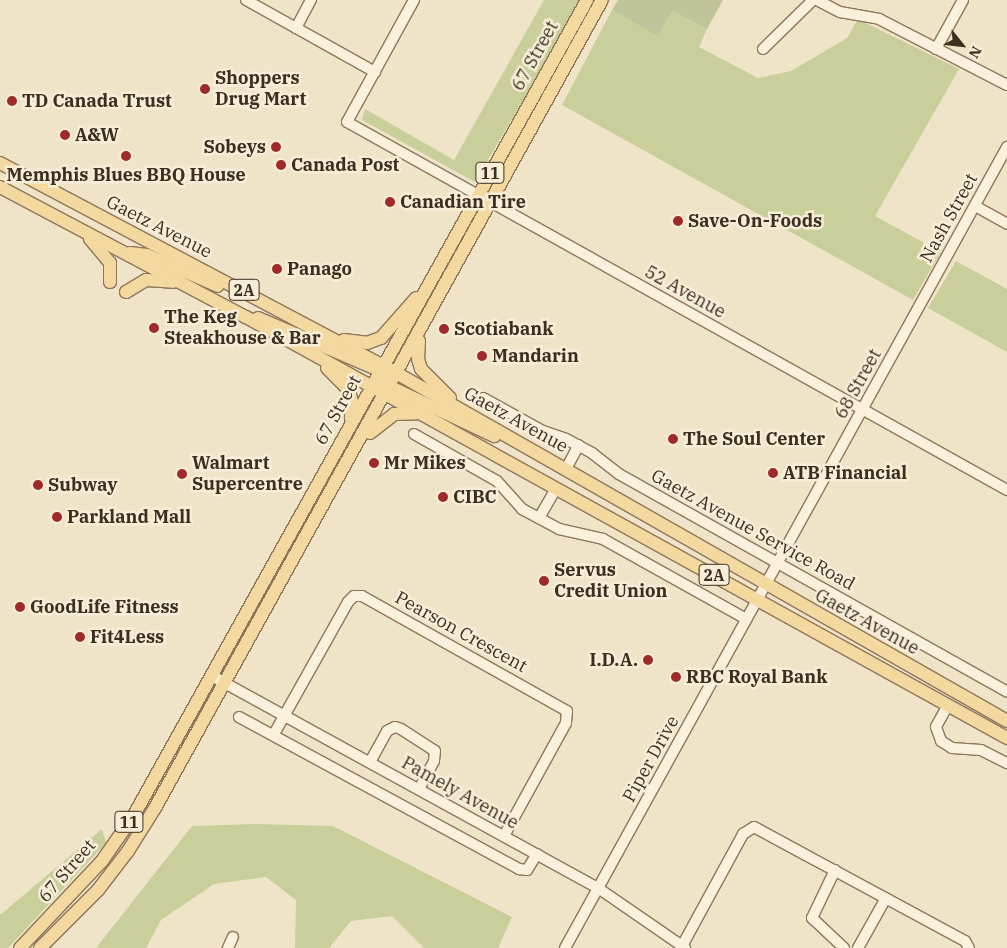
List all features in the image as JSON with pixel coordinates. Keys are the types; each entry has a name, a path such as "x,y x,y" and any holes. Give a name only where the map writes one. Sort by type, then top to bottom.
{"main road":[{"name":"67 Street","path":"20,948 102,861 138,808 423,291 587,0"},
{"name":"67 Street","path":"40,948 98,890 128,851 398,374 602,0"},
{"name":"Gaetz Avenue","path":"0,163 334,338 380,369"},
{"name":"2A","path":"0,187 371,386"},
{"path":"82,230 108,259 112,270 110,282"},
{"path":"126,253 147,255 233,292 247,292"},
{"path":"126,292 146,280 183,284"},
{"path":"334,338 363,343 377,341 388,332 403,308 423,291"},
{"path":"232,310 277,324 380,369 398,374"},
{"path":"420,334 417,354 421,369 467,413"},
{"path":"302,348 338,376 349,390 352,402 350,423"},
{"name":"Gaetz Avenue","path":"398,374 514,438 765,585 1007,720"},
{"path":"371,386 389,389 492,436 514,438"},
{"name":"Gaetz Avenue","path":"389,389 421,414 757,598 1007,738"},
{"path":"358,445 386,417 401,412 421,414"},
{"path":"327,501 323,493 333,470 337,448"},
{"path":"284,576 290,553 312,510 310,496"}],"street":[{"path":"296,28 311,0"},
{"path":"253,2 375,72 414,0"},
{"path":"763,49 813,0"},
{"path":"817,0 840,12 879,19 1007,85"},
{"path":"936,49 963,0"},
{"name":"52 Avenue","path":"375,72 347,122 1007,490"},
{"name":"Nash Street","path":"920,304 1007,147"},
{"path":"974,206 1007,224"},
{"name":"68 Street","path":"765,585 920,304"},
{"name":"Gaetz Avenue Service Road","path":"483,398 543,431 579,445 619,474 1007,692"},
{"path":"414,434 497,481 518,506 539,518 559,529 603,539 746,619"},
{"path":"566,469 579,445"},
{"path":"539,518 556,488"},
{"name":"Piper Drive","path":"565,948 765,585"},
{"name":"Pearson Crescent","path":"274,734 349,600 362,596 567,711 566,722 504,836"},
{"name":"Pamely Avenue","path":"212,676 598,888 684,947"},
{"path":"948,705 936,727 941,741 952,748 981,750 1007,763"},
{"path":"239,717 274,734 520,869 527,870 537,854"},
{"path":"370,762 387,731 395,727 401,729 435,751 434,761 420,789"},
{"path":"684,947 744,834 751,827 760,829 965,941 969,948"},
{"path":"835,870 812,918 844,948"},
{"path":"858,948 886,898"},
{"path":"228,948 233,937"}],"green space":[{"path":"544,0 582,0 475,182 362,120 365,109 454,160"},
{"path":"618,0 723,0 707,29 672,11 658,36 612,10"},
{"path":"612,10 658,35 672,11 707,29 699,47 758,78 791,71 847,38 858,19 959,69 875,216 941,252 913,300 562,105"},
{"path":"956,261 1007,289 1007,352 928,308"},
{"path":"256,824 333,826 512,917 498,948 424,948 392,916 351,921 329,948 295,948 296,900 266,877 214,884 161,920 146,948 96,948 192,826"},
{"path":"102,829 106,843 8,948 0,948 0,915"}],"place":[{"name":"Shoppers Drug Mart","path":"205,89"},
{"name":"TD Canada Trust","path":"12,101"},
{"name":"A&W","path":"65,135"},
{"name":"Sobeys","path":"276,147"},
{"name":"Memphis Blues BBQ House","path":"126,156"},
{"name":"Canada Post","path":"281,165"},
{"name":"Canadian Tire","path":"390,202"},
{"name":"Save-On-Foods","path":"678,221"},
{"name":"Panago","path":"277,269"},
{"name":"The Keg Steakhouse & Bar","path":"154,328"},
{"name":"Scotiabank","path":"444,329"},
{"name":"Mandarin","path":"482,356"},
{"name":"The Soul Center","path":"673,439"},
{"name":"Mr Mikes","path":"374,463"},
{"name":"ATB Financial","path":"773,473"},
{"name":"Walmart Supercentre","path":"182,474"},
{"name":"Subway","path":"38,485"},
{"name":"CIBC","path":"443,497"},
{"name":"Parkland Mall","path":"57,517"},
{"name":"Servus Credit Union","path":"544,581"},
{"name":"GoodLife Fitness","path":"20,607"},
{"name":"Fit4Less","path":"80,637"},
{"name":"I.D.A.","path":"648,660"},
{"name":"RBC Royal Bank","path":"676,677"}]}
